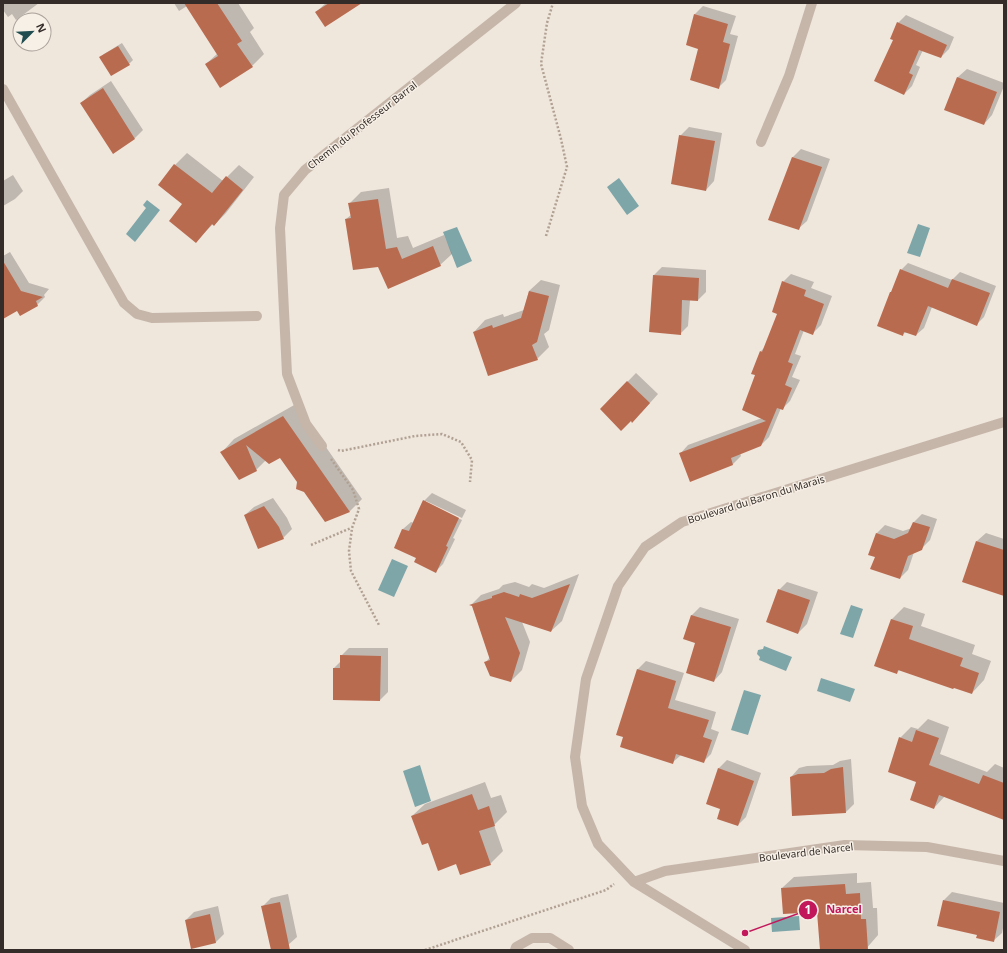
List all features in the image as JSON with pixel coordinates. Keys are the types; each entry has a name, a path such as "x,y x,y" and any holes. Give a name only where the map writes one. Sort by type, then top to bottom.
{"street":[{"name":"Chemin du Professeur Barral","path":"322,446 306,424 287,374 280,228 284,195 305,170 516,3"},
{"path":"761,142 789,76 812,3"},
{"path":"3,89 124,303 137,314 152,318 257,316"},
{"name":"Boulevard du Baron du Marais","path":"745,950 634,882 598,844 582,806 575,757 586,679 618,586 645,547 682,522 1004,422"},
{"name":"Boulevard de Narcel","path":"634,882 665,871 845,845 927,847 1004,861"},
{"path":"516,950 516,947 532,938 550,938 570,950"}],"path":[{"path":"546,236 567,167 541,64 547,23 553,3"},
{"path":"322,446 341,451 415,436 442,434 461,442 472,460 470,482"},
{"path":"322,446 353,490 359,509 352,528 349,551 351,571 379,625"},
{"path":"311,545 352,528"},
{"path":"425,950 606,890 627,874"}],"water":[{"path":"619,178 639,206 627,215 607,187"},
{"path":"147,200 160,210 135,242 126,234 146,208 143,205"},
{"path":"918,224 930,228 920,257 907,253"},
{"path":"457,227 472,261 457,268 443,232"},
{"path":"392,559 408,566 394,597 378,590"},
{"path":"851,605 863,609 853,638 840,634"},
{"path":"764,646 792,657 786,671 759,660 760,657 757,654 758,650 763,649"},
{"path":"821,678 855,689 850,702 817,691"},
{"path":"744,690 761,695 748,735 731,730"},
{"path":"420,765 431,801 415,807 403,771"},
{"path":"799,916 800,930 772,932 771,918"}],"building":[{"path":"184,3 217,3 242,41 237,44 253,67 220,88 205,64 218,56"},
{"path":"329,3 362,3 325,27 315,12"},
{"path":"694,14 728,24 723,42 730,44 719,89 690,80 698,49 686,45"},
{"path":"897,22 947,45 941,58 919,50 909,73 913,75 904,95 874,81 893,40 890,39"},
{"path":"118,46 130,65 111,76 99,57"},
{"path":"957,77 997,92 984,125 944,110"},
{"path":"103,88 135,139 113,154 80,103"},
{"path":"679,135 715,141 706,191 671,184"},
{"path":"792,157 822,167 799,230 768,220"},
{"path":"174,164 212,193 226,176 243,190 214,226 212,224 196,243 169,221 182,204 158,185"},
{"path":"378,199 386,249 397,247 402,259 433,246 441,266 388,289 378,267 353,270 345,219 351,218 348,203"},
{"path":"3,261 21,291 43,297 36,301 38,306 20,316 17,311 3,319"},
{"path":"900,269 948,288 952,279 990,293 977,326 928,306 916,336 904,332 903,336 877,326"},
{"path":"653,275 699,278 698,301 682,300 681,335 649,332"},
{"path":"782,281 806,290 804,296 824,304 813,335 800,330 788,362 793,364 785,385 792,388 783,410 777,408 761,446 731,458 733,465 690,482 679,453 766,421 742,410 755,375 751,374 760,351 762,352 777,314 772,312"},
{"path":"529,291 549,296 537,342 532,345 538,360 488,376 473,332 492,325 493,328 521,318"},
{"path":"627,381 650,403 632,423 631,421 621,431 600,409"},
{"path":"283,416 350,512 325,522 304,492 296,489 297,482 280,458 269,464 246,445 257,471 239,480 220,452"},
{"path":"423,500 459,518 436,573 414,562 416,558 394,548 402,529 409,531"},
{"path":"264,506 279,527 284,539 258,549 244,515"},
{"path":"913,522 930,527 922,550 908,556 900,579 870,569 875,557 868,555 876,533 894,539 908,533"},
{"path":"976,541 1004,550 1004,596 962,582"},
{"path":"570,584 551,632 505,617 520,653 511,682 490,676 484,662 490,660 472,606 469,605 492,598 492,596 504,592 519,597 520,594 532,598"},
{"path":"778,589 810,600 798,634 766,622"},
{"path":"691,615 731,627 714,682 686,673 695,643 683,639"},
{"path":"891,619 913,626 909,639 963,658 960,666 979,673 972,694 898,670 897,674 874,666"},
{"path":"340,655 381,656 380,701 333,700 333,668 340,668"},
{"path":"637,669 676,681 668,708 709,720 703,737 712,740 704,763 676,754 673,764 620,747 623,737 616,735"},
{"path":"916,730 939,738 929,765 979,784 983,775 1004,783 1004,820 939,795 934,809 910,800 916,782 888,772 899,737 912,742"},
{"path":"843,767 846,813 792,816 790,777 798,774 824,773 831,769"},
{"path":"718,768 754,781 738,826 717,819 720,809 706,804"},
{"path":"472,794 478,810 489,806 495,826 479,831 491,865 460,875 456,864 438,871 428,843 422,845 411,816"},
{"path":"845,884 846,894 860,893 861,919 866,919 868,950 820,950 817,912 783,914 781,888"},
{"path":"943,900 1000,912 994,942 976,938 977,935 937,926"},
{"path":"280,902 290,950 271,950 261,906"},
{"path":"210,914 216,943 191,949 185,920"}],"place":[{"name":"Narcel","path":"745,933"}]}
